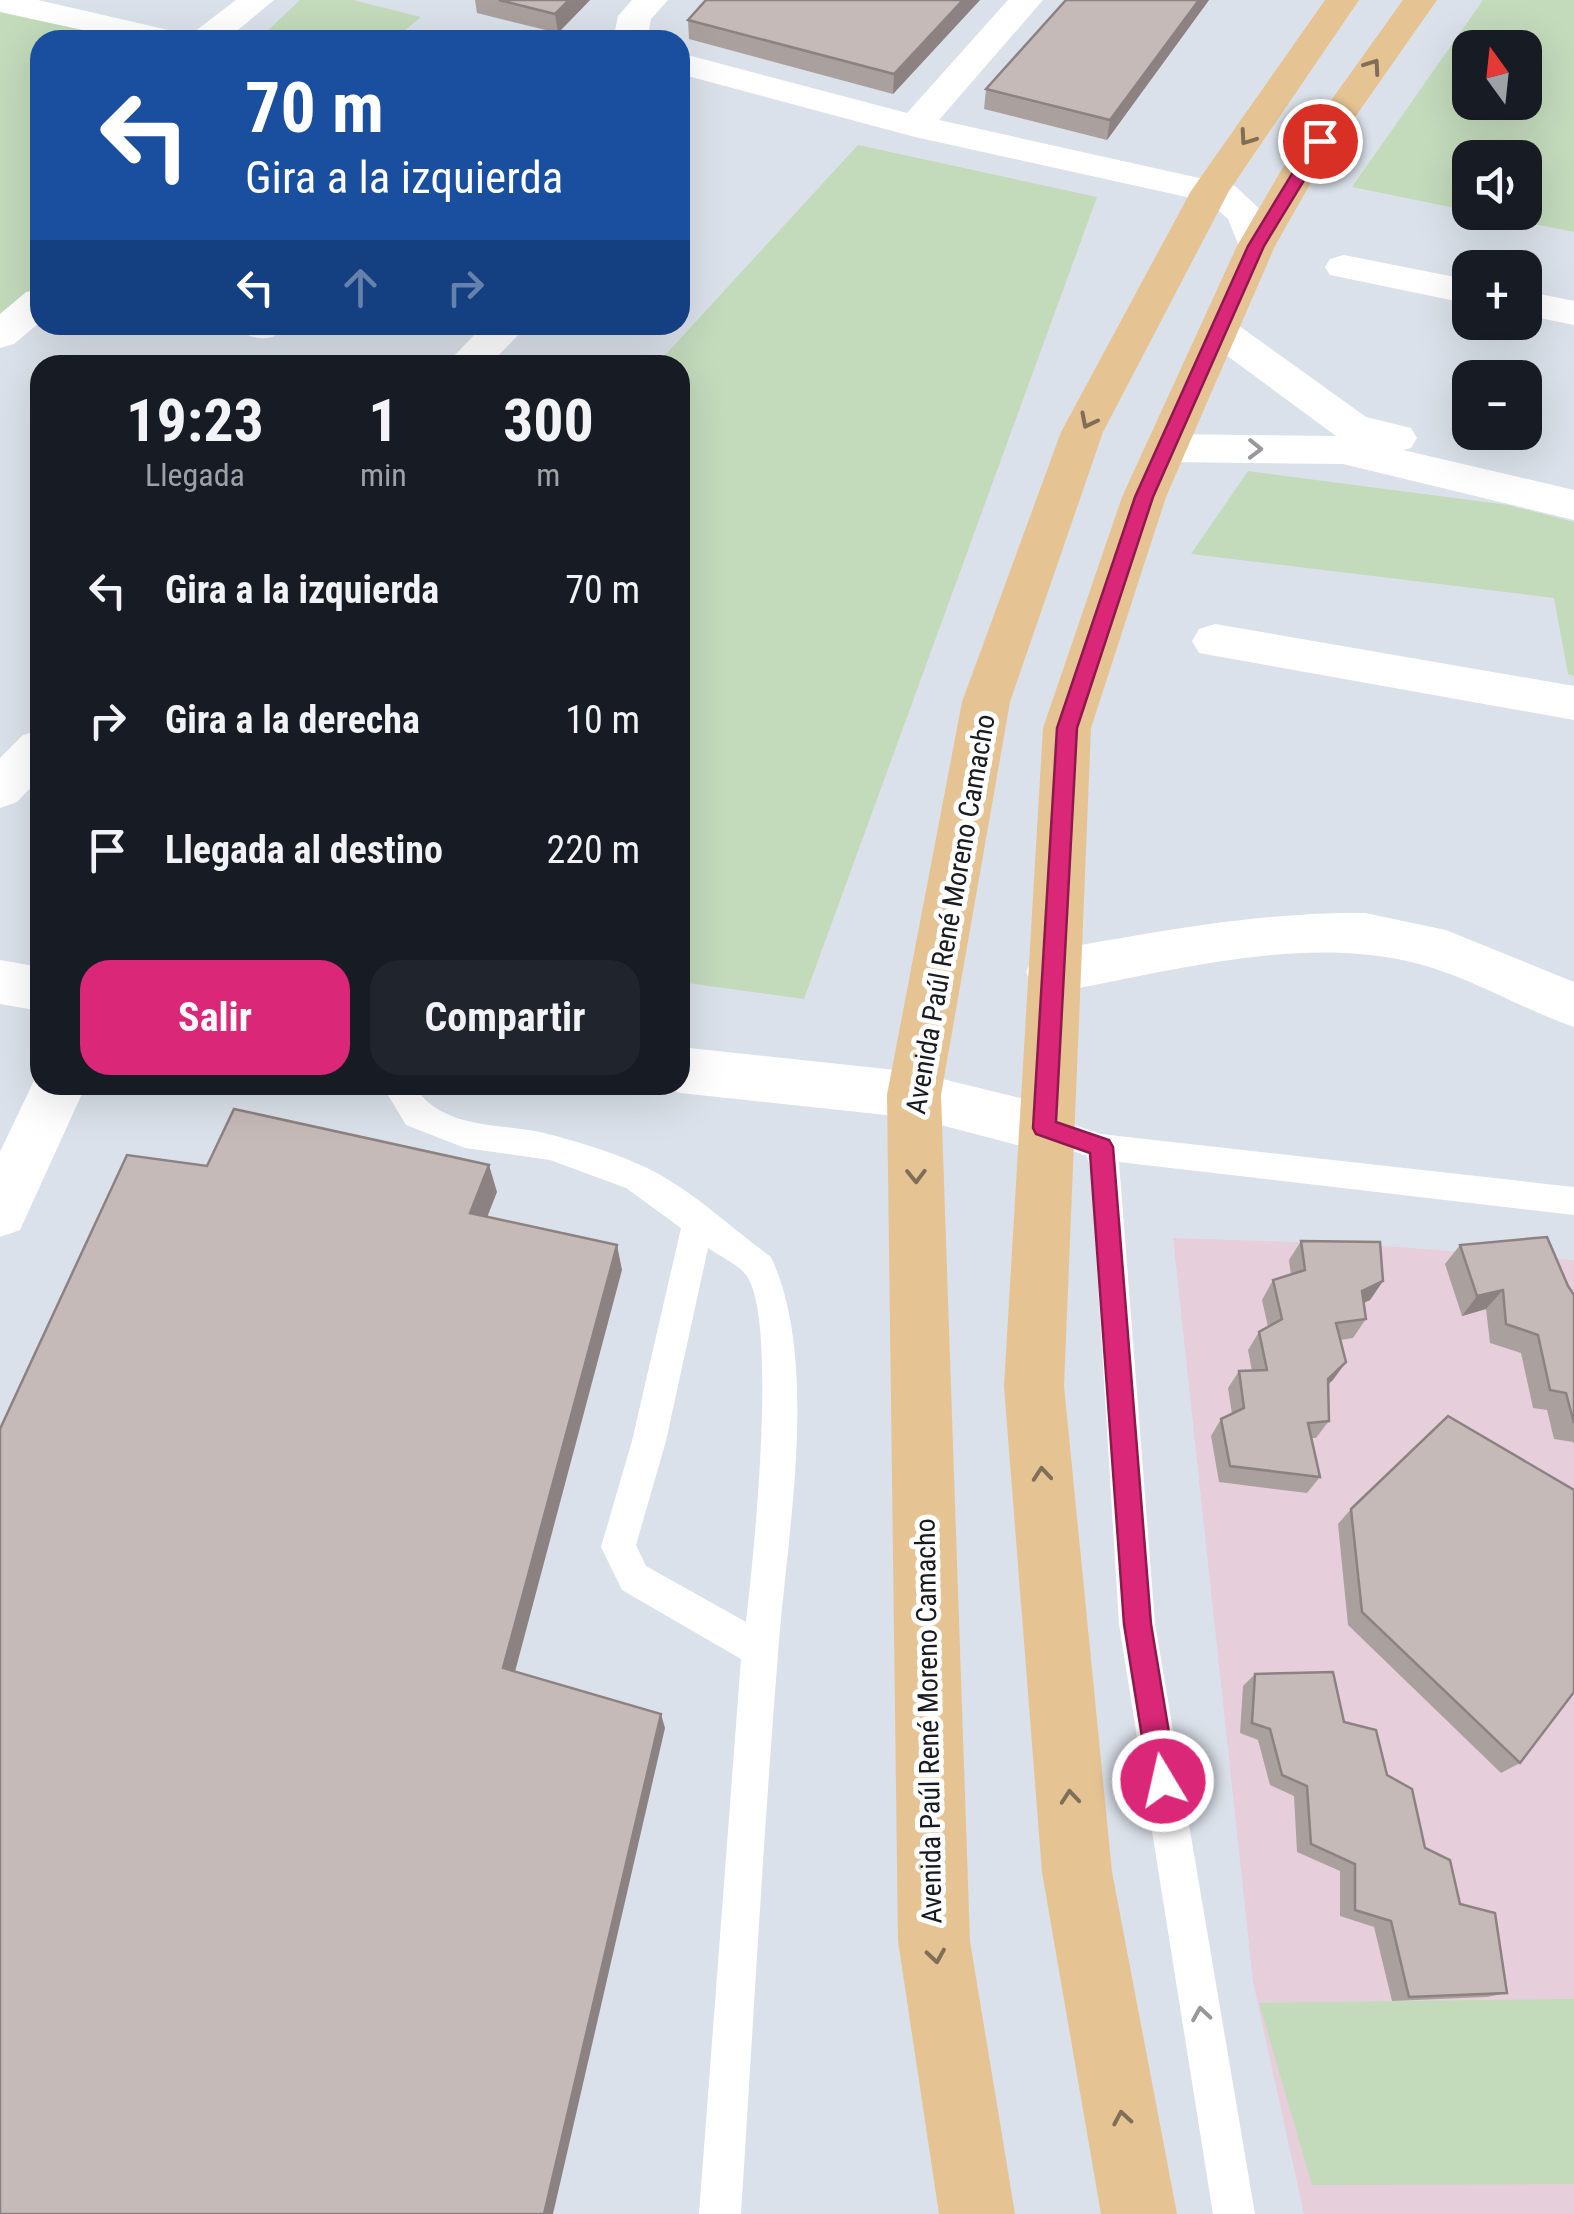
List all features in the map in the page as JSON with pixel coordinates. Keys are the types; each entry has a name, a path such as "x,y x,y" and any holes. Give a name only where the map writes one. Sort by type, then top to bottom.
{"main road":[{"name":"Avenida Paúl René Moreno Camacho","path":"977,2214 934,1940 914,1095 986,702 1082,432 1210,191 1342,0"},
{"path":"1139,2214 1077,1872 1034,1386 1067,728 1144,497 1221,332 1256,246 1300,170 1420,0"}],"street":[{"path":"217,30 257,0"},
{"path":"632,30 635,16 650,0"},
{"path":"915,126 1026,0"},
{"path":"0,2 130,30"},
{"path":"690,65 915,126 1210,191 1240,205 1256,246"},
{"path":"1344,267 1452,288"},
{"path":"1542,306 1574,313"},
{"path":"0,334 30,309"},
{"path":"1221,332 1352,427 1574,482"},
{"path":"476,355 497,335"},
{"path":"1167,448 1343,450 1574,506"},
{"path":"1216,641 1574,703"},
{"path":"1052,972 1339,932 1400,938 1455,954 1574,1005"},
{"path":"1516,982 1574,964"},
{"path":"0,982 30,987"},
{"path":"690,1071 914,1095 1044,1128"},
{"path":"0,1212 54,1095"}],"lane":[{"path":"403,1095 417,1116 464,1135 550,1147 637,1178 699,1219 760,1267 773,1310 778,1425 774,1536 760,1650 720,2214"},
{"path":"1044,1128 1101,1147 1574,1201"},
{"path":"1101,1147 1137,1624 1234,2214"},
{"path":"699,1219 648,1441 618,1547 634,1578 760,1650"}],"shaded area":[{"path":"1173,1238 1356,1244 1574,1260 1574,2214 1304,2214 1253,1982"}],"green space":[{"path":"300,0 353,0 421,17 405,30 268,30"},
{"path":"1483,0 1574,0 1574,232 1542,226 1542,140 1452,140 1452,207 1352,187 1452,44 1452,120 1542,120 1542,30 1462,30"},
{"path":"0,7 101,30 30,30 30,298 0,323"},
{"path":"858,145 1097,197 804,999 690,983 690,355 665,355 684,335 690,335 690,328"},
{"path":"1248,471 1508,505 1574,522 1574,676 1568,674 1554,598 1191,554"},
{"path":"1574,1999 1574,2184 1312,2185 1259,2003"}],"building":[{"path":"499,0 569,0 555,14"},
{"path":"706,0 963,0 894,74 688,20"},
{"path":"1066,0 1199,0 1110,120 986,89"},
{"path":"234,1109 489,1165 470,1213 617,1245 503,1668 661,1714 544,2214 0,2214 0,1429 127,1155 207,1166"},
{"path":"1547,1237 1574,1295 1574,1423 1566,1393 1550,1390 1538,1335 1506,1324 1503,1290 1477,1296 1460,1245"},
{"path":"1301,1241 1380,1242 1383,1281 1362,1291 1366,1319 1336,1323 1346,1362 1328,1379 1329,1421 1308,1423 1320,1477 1230,1466 1221,1419 1244,1408 1239,1371 1267,1370 1259,1332 1282,1319 1273,1280 1305,1270"},
{"path":"1448,1416 1574,1490 1574,1692 1520,1763 1362,1612 1351,1509"},
{"path":"1333,1672 1344,1722 1376,1730 1387,1775 1412,1789 1425,1848 1450,1860 1460,1904 1495,1913 1507,1993 1409,1997 1391,1921 1355,1910 1355,1864 1311,1844 1307,1786 1282,1775 1270,1729 1252,1723 1255,1674"}],"route":[{"path":"1163,1781 1137,1624 1106,1172 1101,1147 1081,1137 1044,1128 1067,728 1144,497 1221,332 1256,246 1320,141"}]}
